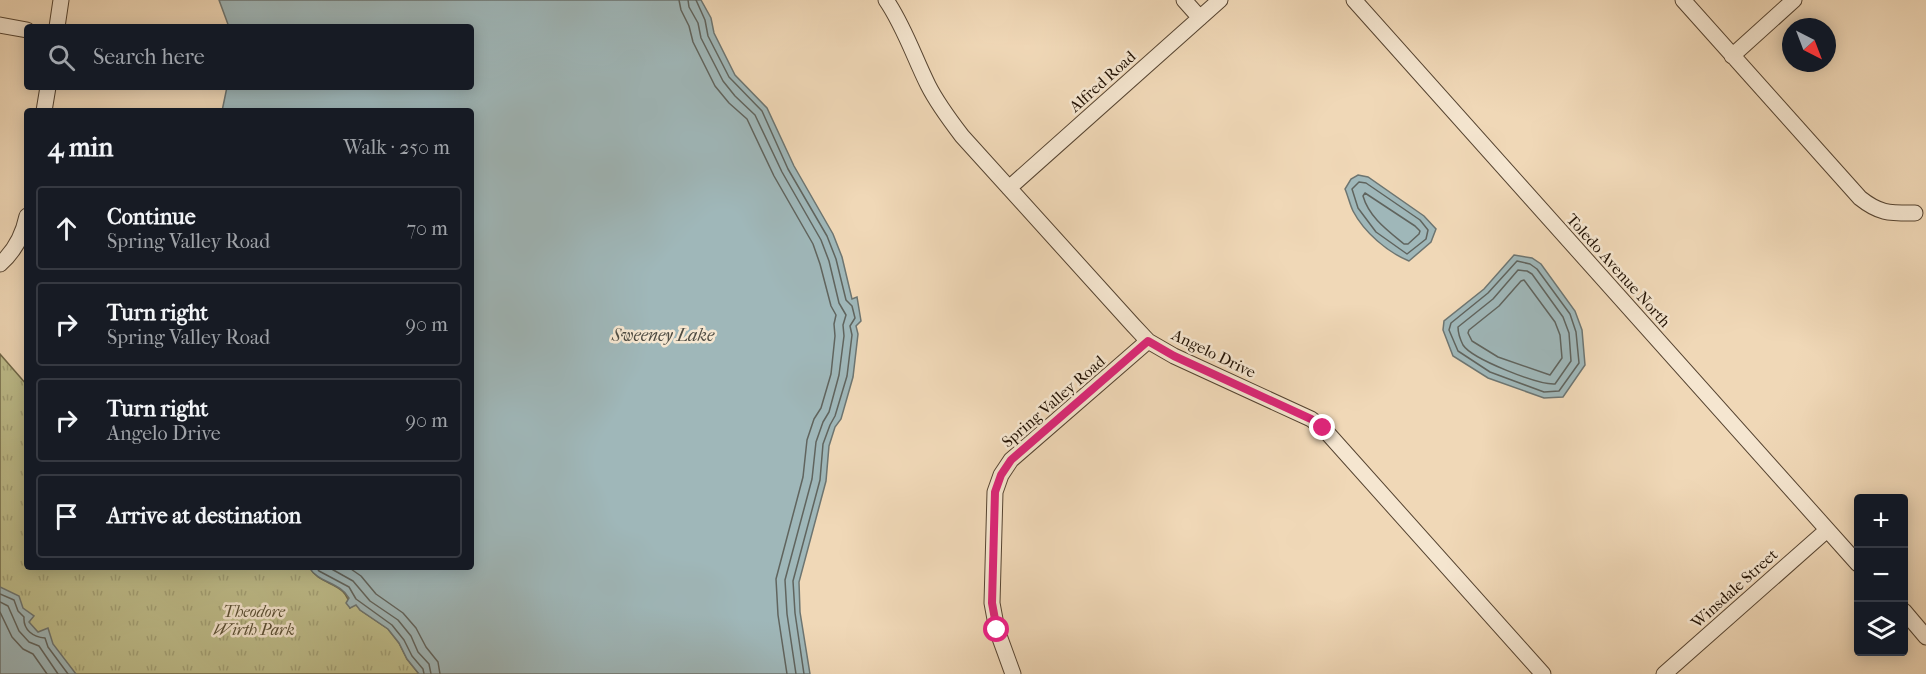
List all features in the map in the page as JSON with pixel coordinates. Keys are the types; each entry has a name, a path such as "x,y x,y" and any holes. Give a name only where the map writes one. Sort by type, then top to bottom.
{"street":[{"path":"58,24 62,0"},
{"name":"Angelo Drive","path":"886,0 895,12 929,87 962,136 1148,341 1174,356 1311,419 1323,428 1543,674"},
{"path":"1184,0 1200,18"},
{"name":"Alfred Road","path":"1009,188 1220,0"},
{"name":"Toledo Avenue North","path":"1354,0 1854,560"},
{"path":"1683,0 1860,198 1871,207 1884,213 1915,213"},
{"path":"1732,56 1794,0"},
{"path":"0,25 24,29"},
{"path":"44,108 48,90"},
{"path":"0,264 11,254 24,231"},
{"name":"Spring Valley Road","path":"1013,674 997,630 992,603 995,492 998,483 1011,460 1148,341"},
{"name":"Winsdale Street","path":"1664,674 1827,530"},
{"path":"1908,617 1926,637"}],"green space":[{"name":"Theodore Wirth Park","path":"0,354 24,382 24,570 311,570 320,578 339,588 348,599 350,608 356,604 360,610 388,629 419,674 0,674"}],"water":[{"name":"Sweeney Lake","path":"219,0 701,0 735,75 767,108 794,166 833,234 842,257 852,299 857,297 861,321 856,326 858,334 853,377 841,419 835,427 829,446 826,481 799,582 800,612 810,674 419,674 388,629 356,605 350,608 346,603 349,598 345,593 313,572 311,570 474,570 474,108 223,108 226,90 474,90 474,24 228,24"},
{"path":"1358,175 1368,177 1424,216 1436,229 1431,242 1409,261 1377,240 1363,226 1353,211 1345,189 1351,179"},
{"path":"1514,255 1532,258 1541,264 1575,311 1582,330 1585,365 1563,397 1544,398 1488,378 1453,356 1443,330 1444,321 1484,289"},
{"path":"0,587 19,596 23,608 34,616 29,622 38,632 48,628 53,644 76,674 0,674"}],"route":[{"path":"997,630 992,603 995,492 1001,475 1011,460 1148,341 1174,356 1311,419 1323,428"}]}
